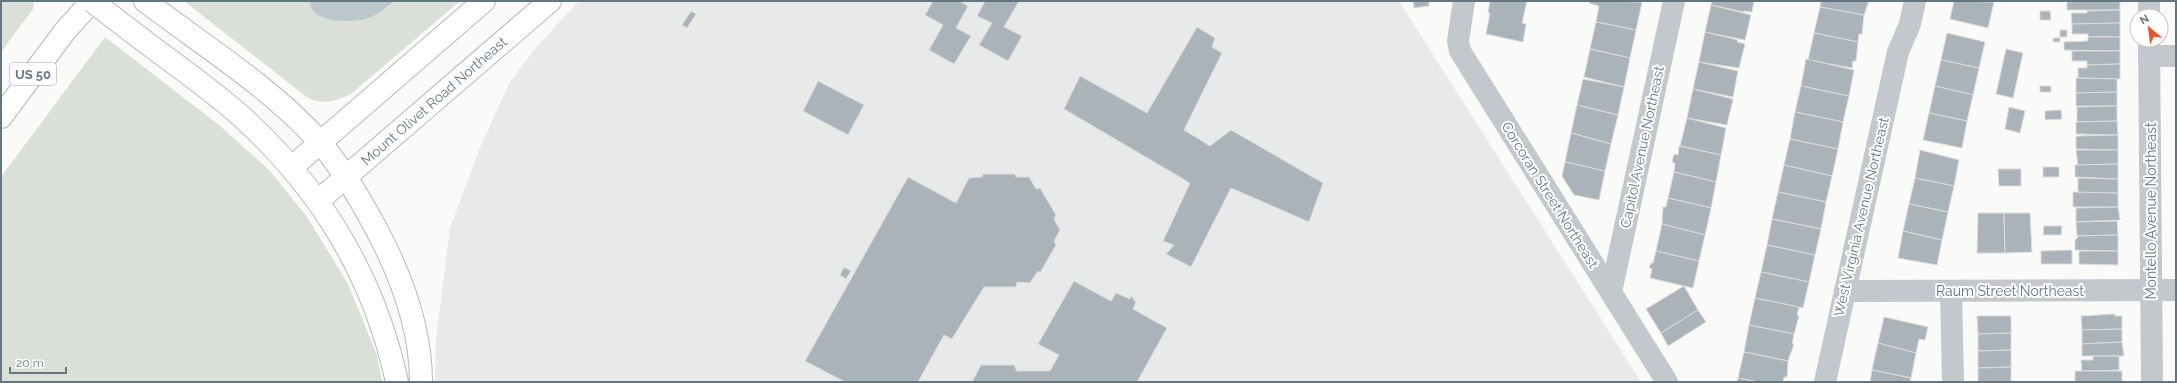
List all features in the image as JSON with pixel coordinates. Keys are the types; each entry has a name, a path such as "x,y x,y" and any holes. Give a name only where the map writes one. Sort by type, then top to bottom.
{"main road":[{"name":"US 50","path":"65,31 82,1"},
{"name":"US 50","path":"1,117 65,31 92,1"},
{"path":"92,1 240,116 292,167 319,200 354,260 373,300 386,338 397,382"},
{"path":"145,1 281,104 320,143 346,177 373,223 399,277 415,330 421,382"},
{"path":"292,167 484,1"},
{"name":"Mount Olivet Road Northeast","path":"319,200 550,1"}],"street":[{"name":"Corcoran Street Northeast","path":"1464,1 1458,41 1460,51 1667,382"},
{"name":"Capitol Avenue Northeast","path":"1611,292 1674,1"},
{"name":"West Virginia Avenue Northeast","path":"1898,52 1895,22 1901,1"},
{"name":"West Virginia Avenue Northeast","path":"1825,382 1898,52 1910,24 1915,1"},
{"path":"2149,48 2176,56"},
{"name":"Montello Avenue Northeast","path":"2149,48 2152,382"},
{"name":"Raum Street Northeast","path":"1845,291 2176,290"},
{"path":"1952,291 1953,382"}],"shaded area":[{"path":"1,1 34,2 33,9 1,52"},
{"path":"184,1 460,1 351,94 340,99 325,102 308,98"},
{"path":"310,1 394,1 372,17 361,20 343,21 324,18 317,14 312,9"},
{"path":"579,1 1399,1 1641,382 435,382 436,339 450,228 481,145 510,82 538,45"},
{"path":"105,37 219,125 270,171 307,217 348,284 377,355 382,382 1,382 1,177"}],"building":[{"path":"933,1 959,1 968,6 956,28 971,36 954,64 929,50 943,25 925,15"},
{"path":"985,1 1019,1 1004,27 1022,36 1008,61 979,45 992,23 977,16"},
{"path":"1413,1 1429,1 1429,6 1414,8"},
{"path":"1490,1 1527,1 1522,23 1526,24 1523,42 1486,34 1490,13 1488,13"},
{"path":"1590,1 1642,2 1636,30 1596,22 1599,6 1589,3"},
{"path":"1712,1 1754,1 1752,12 1744,12 1711,5"},
{"path":"1821,1 1869,1 1864,15 1820,7"},
{"path":"1954,1 1994,2 1988,28 1950,19"},
{"path":"2120,1 2120,10 2067,10 2067,2"},
{"path":"1711,5 1751,15 1745,40 1705,32"},
{"path":"1820,7 1864,15 1862,34 1859,34 1858,42 1814,33"},
{"path":"2120,10 2120,23 2072,24 2071,13"},
{"path":"691,11 696,14 687,28 682,25"},
{"path":"2040,11 2050,11 2051,20 2040,20"},
{"path":"1596,22 1636,30 1630,58 1590,49"},
{"path":"2120,23 2120,37 2088,37 2088,34 2072,34 2072,24"},
{"path":"1197,27 1215,38 1212,47 1222,53 1184,130 1210,146 1231,130 1323,183 1309,222 1231,188 1191,267 1166,254 1174,245 1163,241 1190,183 1064,109 1080,76 1147,113"},
{"path":"2060,30 2067,30 2067,37 2060,37"},
{"path":"1705,32 1738,40 1737,42 1745,44 1739,68 1699,62"},
{"path":"1814,33 1858,42 1856,61 1853,61 1852,68 1808,60"},
{"path":"1947,33 1985,42 1979,68 1941,60"},
{"path":"2088,37 2120,37 2120,51 2064,50 2064,42 2088,41"},
{"path":"2053,38 2060,38 2060,42 2053,42"},
{"path":"1590,49 1630,58 1624,87 1584,77"},
{"path":"2006,49 2023,53 2013,98 1996,94"},
{"path":"2072,51 2120,51 2120,64 2087,65 2087,61 2072,61"},
{"path":"1806,59 1854,70 1849,96 1801,86"},
{"path":"1941,60 1979,68 1973,95 1935,86"},
{"path":"1699,62 1738,71 1733,97 1693,89"},
{"path":"2120,64 2120,79 2078,78 2078,68 2087,68 2087,65"},
{"path":"2076,78 2117,79 2117,92 2076,93"},
{"path":"1583,79 1624,87 1618,115 1577,105"},
{"path":"818,81 864,105 848,135 803,111"},
{"path":"1801,86 1849,96 1843,122 1795,112"},
{"path":"1935,86 1973,95 1967,121 1929,113"},
{"path":"2040,86 2051,86 2051,92 2040,92"},
{"path":"1693,89 1733,99 1727,125 1687,118"},
{"path":"2117,92 2117,106 2076,106 2076,93"},
{"path":"1577,105 1618,115 1611,144 1571,133"},
{"path":"2117,106 2117,121 2077,122 2077,107"},
{"path":"2009,107 2025,111 2020,133 2005,129"},
{"path":"2061,110 2062,119 2045,120 2045,111"},
{"path":"1795,112 1843,122 1838,149 1790,139"},
{"path":"1929,113 1967,121 1962,148 1923,140"},
{"path":"1687,118 1726,128 1721,155 1680,146"},
{"path":"2117,121 2118,135 2076,134 2076,122"},
{"path":"1571,133 1611,144 1605,171 1565,162"},
{"path":"2118,135 2118,150 2076,149 2076,137 2078,136"},
{"path":"1790,139 1838,149 1832,176 1784,165"},
{"path":"1679,146 1721,155 1716,182 1674,172 1675,163 1672,162 1674,154 1678,155"},
{"path":"1920,150 1959,160 1954,186 1915,178"},
{"path":"2118,150 2118,164 2078,165 2076,151"},
{"path":"1565,162 1605,171 1599,200 1574,195 1562,176"},
{"path":"2118,164 2118,179 2075,177 2075,165"},
{"path":"1784,165 1832,176 1826,202 1778,192"},
{"path":"2043,167 2059,167 2059,177 2043,177"},
{"path":"1998,169 2021,169 2021,186 1999,186"},
{"path":"1674,172 1716,182 1711,208 1668,198"},
{"path":"983,174 1015,174 1016,177 1029,177 1036,189 1040,188 1056,215 1054,219 1060,230 1054,241 1056,245 1040,273 1038,271 1030,283 1017,282 1016,287 984,287 952,339 944,335 918,382 845,382 805,361 908,177 956,203 969,178 982,177"},
{"path":"1915,178 1954,186 1948,212 1909,204"},
{"path":"2078,178 2118,179 2118,193 2078,193"},
{"path":"1778,192 1826,202 1821,229 1772,219"},
{"path":"2073,192 2118,193 2118,207 2073,207"},
{"path":"1668,198 1711,208 1705,235 1662,224 1663,207 1666,207"},
{"path":"1909,204 1948,212 1942,240 1903,231"},
{"path":"2118,207 2120,220 2076,222 2076,208"},
{"path":"1978,213 2004,213 2005,253 1977,253"},
{"path":"2004,213 2030,213 2032,252 2005,253"},
{"path":"1772,219 1821,229 1815,255 1767,245"},
{"path":"2117,221 2118,235 2077,236 2076,222"},
{"path":"1662,224 1705,235 1699,261 1656,251"},
{"path":"2044,226 2062,226 2061,235 2043,235"},
{"path":"1903,231 1942,240 1937,265 1898,258"},
{"path":"2118,235 2118,251 2075,250 2075,240 2079,236"},
{"path":"1767,245 1815,255 1809,282 1761,272"},
{"path":"2072,250 2072,264 2041,264 2041,251"},
{"path":"1656,251 1699,261 1693,288 1650,278 1652,269 1649,268 1651,263 1653,263"},
{"path":"2079,251 2118,251 2118,265 2079,264"},
{"path":"844,267 851,271 846,279 840,275"},
{"path":"1761,272 1809,282 1803,308 1755,298"},
{"path":"1074,281 1111,301 1116,293 1130,299 1131,296 1136,302 1133,309 1167,328 1137,382 972,382 981,365 1014,365 1017,371 1050,371 1059,355 1038,344"},
{"path":"1684,286 1698,310 1661,333 1646,309"},
{"path":"1755,298 1799,307 1797,315 1799,316 1794,334 1749,325"},
{"path":"1698,310 1706,322 1668,346 1661,333"},
{"path":"2115,314 2115,316 2122,316 2122,329 2082,330 2081,316"},
{"path":"1977,316 2011,316 2011,333 1978,334"},
{"path":"1884,317 1928,327 1925,340 1919,339 1916,353 1878,343"},
{"path":"1749,325 1794,334 1792,344 1794,344 1788,361 1744,352"},
{"path":"2122,329 2122,342 2082,344 2082,330"},
{"path":"2011,333 2011,350 1978,351 1978,334"},
{"path":"2122,342 2124,356 2082,356 2082,344"},
{"path":"1878,343 1916,353 1911,378 1872,370"},
{"path":"2011,350 2011,367 1978,368 1978,351"},
{"path":"1744,352 1788,361 1787,377 1784,377 1783,382 1758,382 1738,378"},
{"path":"2093,356 2119,356 2119,370 2082,371 2081,360 2093,360"},
{"path":"2011,367 2011,382 1978,382 1978,368"},
{"path":"1872,370 1911,378 1910,382 1870,382"},
{"path":"2075,371 2122,371 2122,382 2075,382"},
{"path":"1738,378 1758,382 1737,382"}]}
